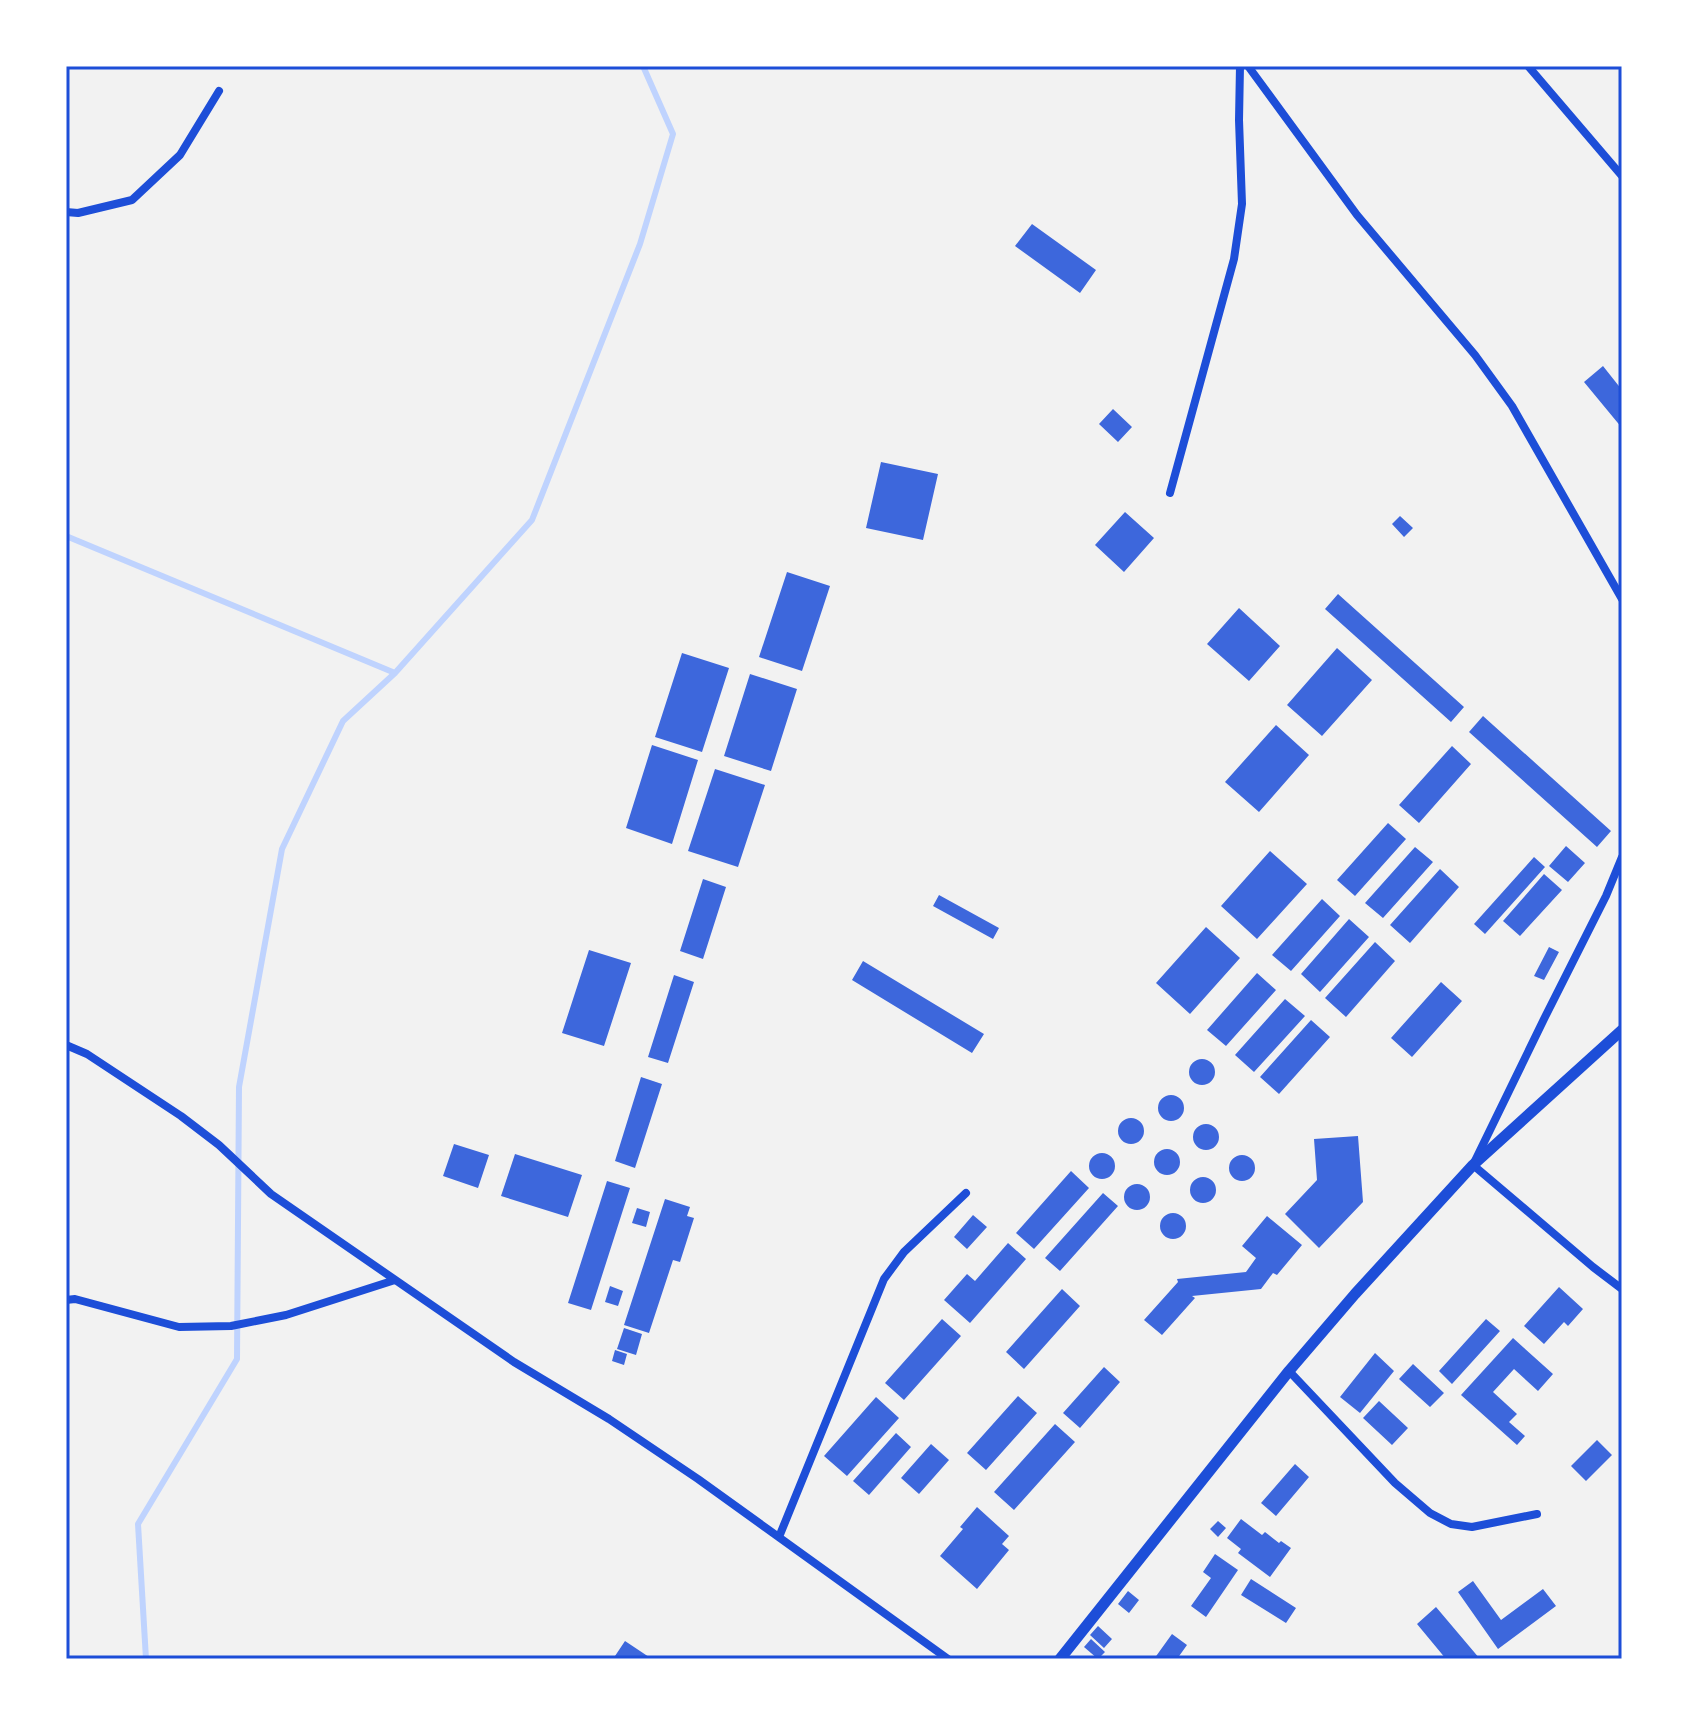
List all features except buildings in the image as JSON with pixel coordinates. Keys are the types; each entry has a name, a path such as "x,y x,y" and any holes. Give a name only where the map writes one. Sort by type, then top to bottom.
{"street":[{"path":"1170,493 1234,259 1242,204 1240,66"},
{"path":"1248,66 1357,215 1475,355 1512,406 1622,599"},
{"path":"1528,66 1622,176"},
{"path":"66,212 78,213 132,200 180,155 219,91"},
{"path":"1473,1165 1606,896 1622,857"},
{"path":"1060,1659 1289,1371 1355,1294 1473,1165 1622,1030"},
{"path":"66,1045 87,1054 181,1116 219,1145 271,1194 514,1362 634,1436 948,1659"},
{"path":"1473,1165 1622,1289"},
{"path":"779,1537 884,1279 904,1252 966,1193"},
{"path":"66,1300 75,1299 179,1327 231,1326 286,1315 395,1280"},
{"path":"1289,1371 1395,1483 1430,1513 1451,1524 1472,1527 1537,1514"}],"waterway":[{"path":"146,1659 138,1524 237,1359 239,1087 282,849 343,721 395,673 532,520 640,244 673,134 643,66"},
{"path":"66,536 395,673"}]}
